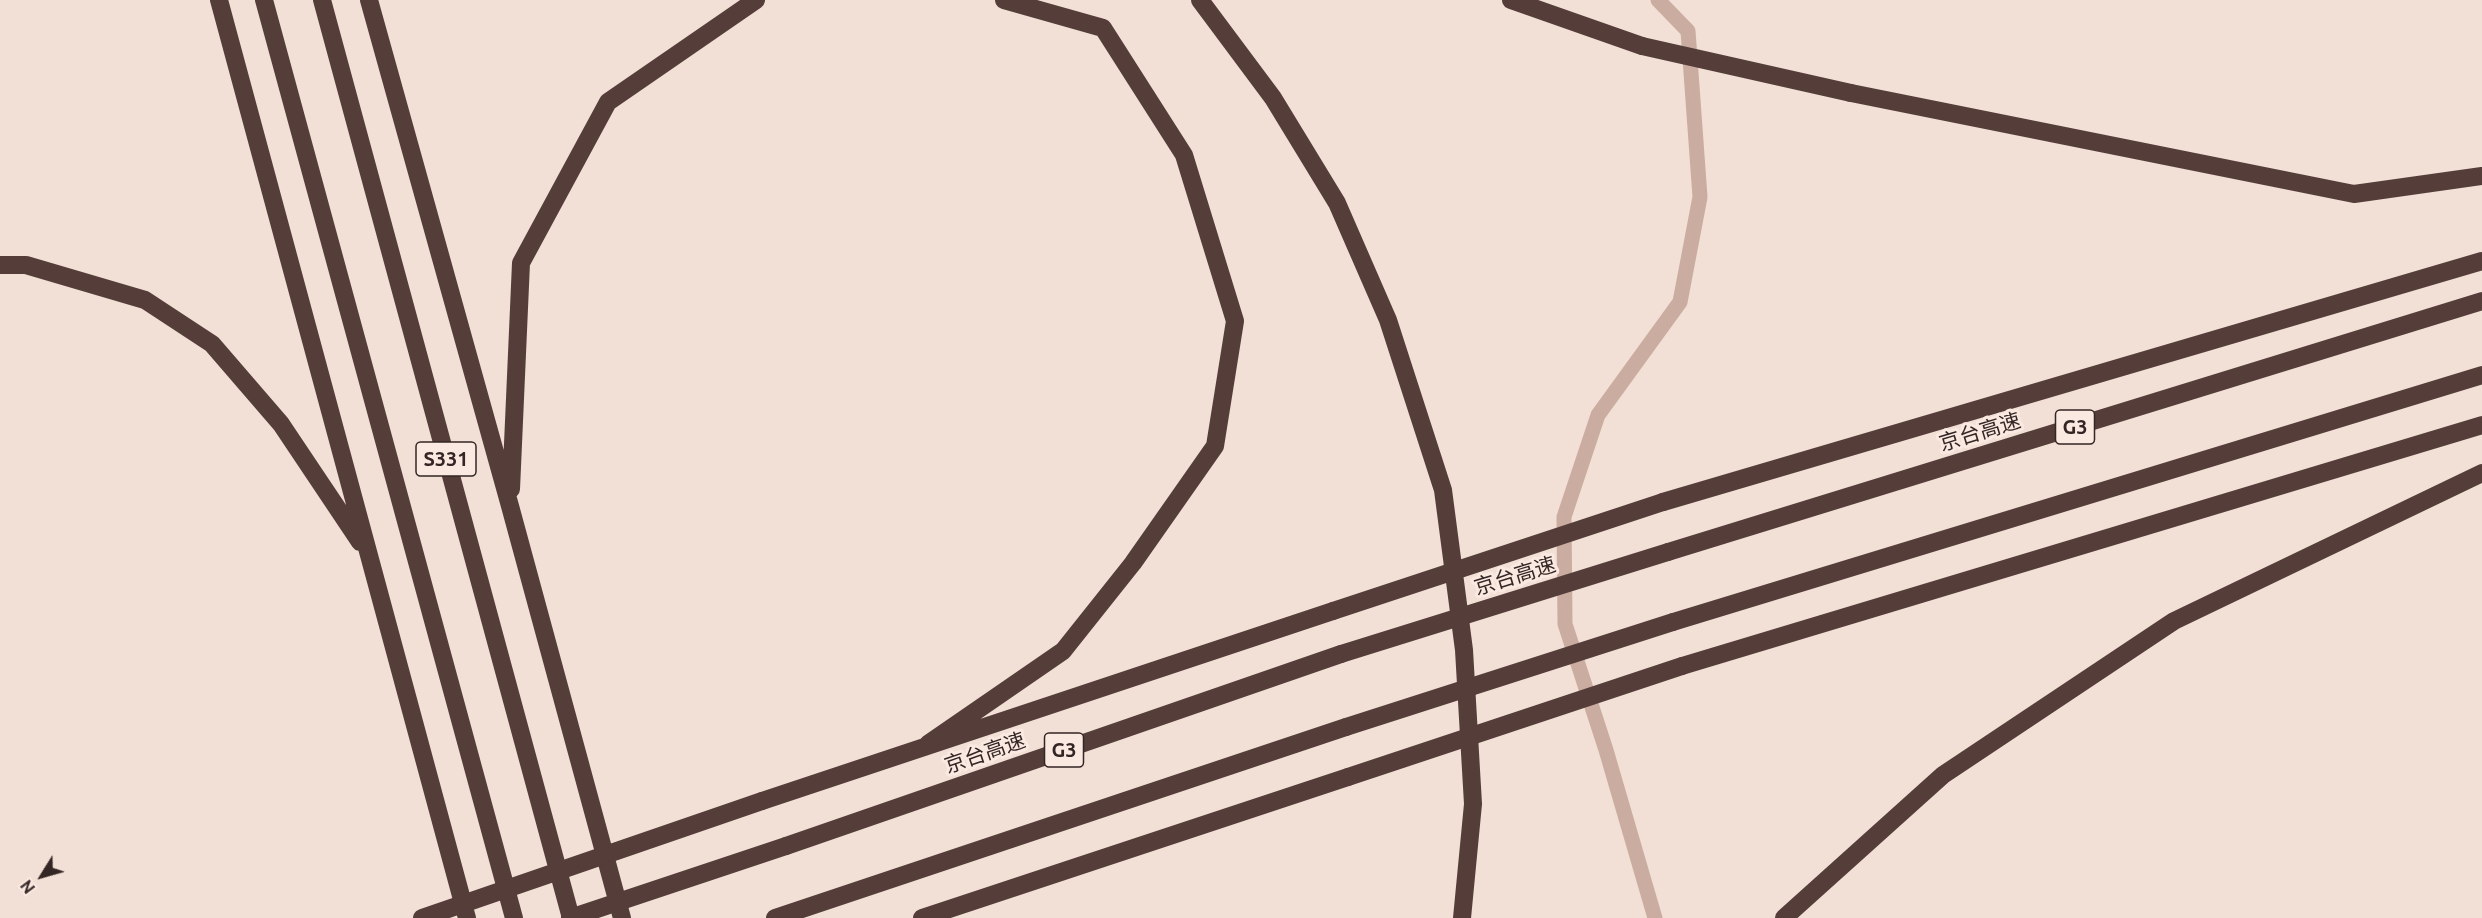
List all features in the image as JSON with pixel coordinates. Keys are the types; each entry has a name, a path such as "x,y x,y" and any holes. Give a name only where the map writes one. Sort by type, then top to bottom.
{"highway":[{"path":"219,0 467,918"},
{"name":"S331","path":"264,0 513,918"},
{"name":"S331","path":"322,0 570,918"},
{"path":"369,0 622,918"},
{"path":"510,506 521,263 608,102 756,0"},
{"path":"928,744 1063,651 1133,563 1215,446 1235,321 1184,155 1103,28 1004,0"},
{"path":"1200,0 1273,98 1337,203 1388,320 1443,490 1464,650 1473,804 1462,918"},
{"path":"1511,0 1641,46 1851,93 2354,194 2482,176"},
{"path":"422,918 928,744 1663,502 2482,261"},
{"path":"0,265 26,265 145,300 212,344 281,424 370,557"},
{"name":"京台高速","path":"570,918 786,846 1341,654 2482,301"},
{"path":"783,915 1346,727 1673,622 2482,375"},
{"path":"922,918 1682,666 2482,425"},
{"path":"1784,918 1943,775 2174,621 2482,473"}],"street":[{"path":"1655,918 1606,750 1565,624 1564,517 1598,415 1680,302 1700,197 1688,31 1658,0"}]}
